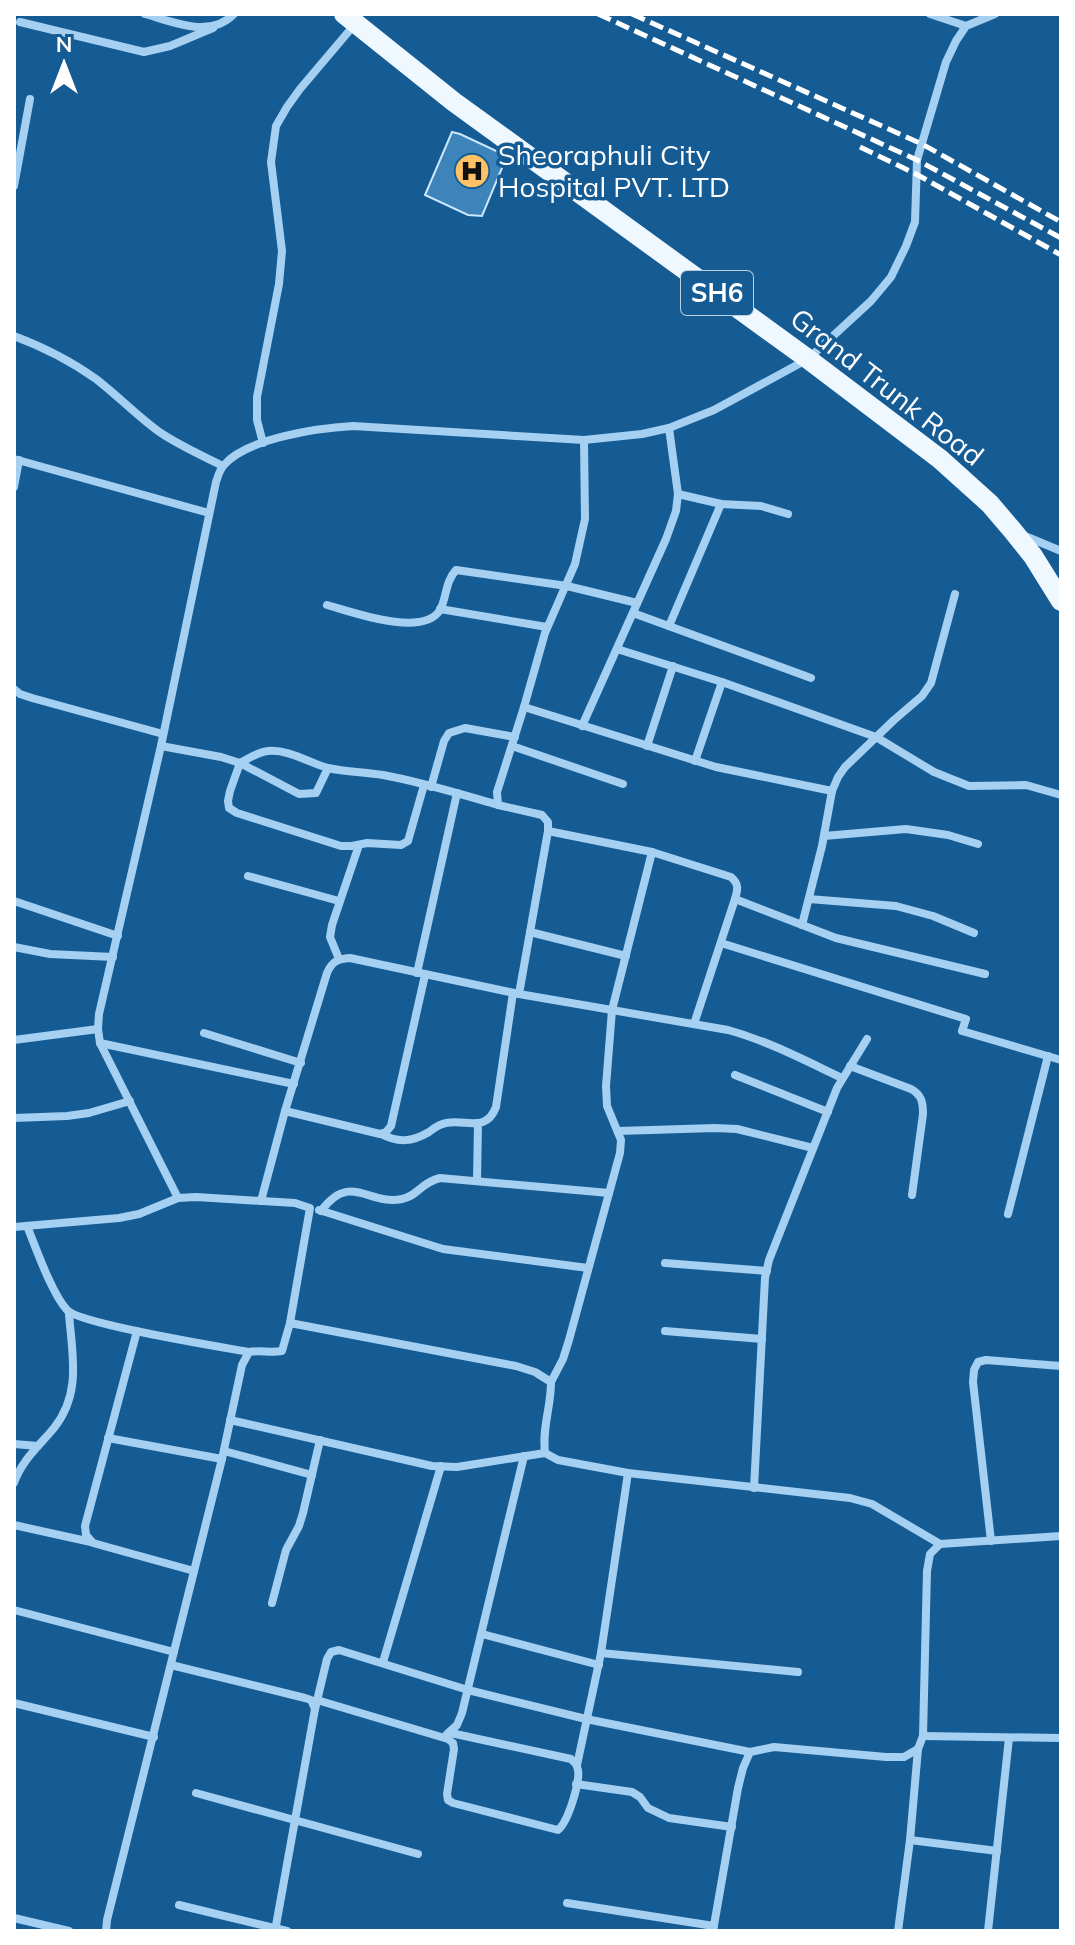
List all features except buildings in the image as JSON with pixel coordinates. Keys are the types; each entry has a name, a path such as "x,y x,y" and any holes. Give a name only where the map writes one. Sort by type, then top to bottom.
{"main road":[{"name":"Grand Trunk Road","path":"350,19 454,102 808,359 958,475 990,504 1013,531 1061,601"}],"street":[{"path":"145,14 191,26 213,28"},
{"path":"20,22 144,52 170,46 213,28 234,14"},
{"path":"930,14 966,26"},
{"path":"178,1198 100,1043 98,1029 209,513 223,466 239,453 263,443 326,427 584,440 628,436 669,428 714,410 808,359 871,301 891,277 915,222 917,160 946,62 966,26 995,14"},
{"path":"263,443 257,420 257,397 279,284 282,251 271,162 276,126 350,19"},
{"path":"14,186 30,99"},
{"path":"14,336 69,362 95,379 156,430 223,466"},
{"path":"582,726 676,511 678,494 669,428"},
{"path":"498,805 497,792 547,627 575,564 585,519 584,440"},
{"path":"14,487 17,459 209,513"},
{"path":"678,494 721,504 761,506 788,514"},
{"path":"669,626 721,504"},
{"path":"1013,531 1061,551"},
{"path":"327,605 383,620 408,623 425,621 440,609 447,584 456,570 567,586 635,608 669,626 811,678"},
{"path":"802,925 832,791 838,777 876,737 922,696 931,683 955,594"},
{"path":"440,609 547,627"},
{"path":"617,649 722,682 876,737 934,772 969,786 1026,785 1061,795"},
{"path":"647,746 673,666"},
{"path":"695,761 722,682"},
{"path":"14,689 32,698 163,734"},
{"path":"524,707 695,761 832,791"},
{"path":"285,1111 380,1134 393,1140 408,1141 444,1123 478,1123 492,1118 530,932 548,822 542,815 498,805 457,793 428,786 383,775 328,768 278,751 256,754 240,763 228,801 229,808 341,846 367,843 401,845 408,841 428,786 444,741 449,733 465,728 513,742 623,784"},
{"path":"161,746 240,763 299,794 316,793 328,768"},
{"path":"380,1134 391,1126 457,793"},
{"path":"824,836 906,829 948,835 978,844"},
{"path":"548,831 652,852 736,881 735,899 694,1024"},
{"path":"339,959 330,937 332,925 359,845"},
{"path":"545,1453 543,1436 551,1382 569,1340 620,1153 621,1140 607,1106 612,1010 652,852"},
{"path":"248,876 339,901"},
{"path":"735,899 857,944 985,974"},
{"path":"809,899 896,906 933,916 974,933"},
{"path":"14,901 118,936"},
{"path":"530,932 626,956"},
{"path":"721,943 966,1019 962,1031 1061,1060"},
{"path":"14,947 50,954 113,957"},
{"path":"261,1201 327,973 331,964 339,959 350,958 516,994 752,1037 842,1078"},
{"path":"14,1040 98,1029"},
{"path":"204,1033 301,1063"},
{"path":"754,1488 767,1271 775,1243 842,1078 867,1039"},
{"path":"100,1043 294,1084"},
{"path":"1008,1214 1048,1056"},
{"path":"850,1066 911,1089 918,1093 923,1102 912,1195"},
{"path":"735,1075 828,1112"},
{"path":"14,1118 89,1113 130,1101"},
{"path":"477,1180 478,1123"},
{"path":"618,1131 737,1129 813,1148"},
{"path":"321,1211 330,1199 340,1194 362,1193 405,1199 429,1181 440,1178 609,1193"},
{"path":"14,1227 119,1218 139,1214 178,1198 295,1203 443,1249 588,1268"},
{"path":"69,1314 137,1331 249,1352 257,1350 270,1354 282,1351 290,1323 310,1208"},
{"path":"14,1483 25,1460 56,1426 73,1392 69,1314 59,1300 27,1226"},
{"path":"665,1263 767,1271"},
{"path":"290,1323 516,1366 535,1372 551,1382"},
{"path":"93,1543 86,1535 85,1526 137,1331"},
{"path":"665,1331 762,1339"},
{"path":"106,1931 223,1455 242,1365 249,1352"},
{"path":"991,1541 974,1370 978,1362 986,1360 1061,1366"},
{"path":"230,1420 432,1466 457,1467 545,1453 558,1460 628,1473 850,1498 872,1504 940,1544 1061,1536"},
{"path":"108,1438 223,1455 312,1475"},
{"path":"272,1603 286,1550 303,1513 320,1440"},
{"path":"14,1444 38,1446"},
{"path":"451,1733 457,1725 468,1690 524,1456"},
{"path":"383,1662 441,1466"},
{"path":"171,1665 305,1698 316,1705 448,1739 454,1749 448,1800 558,1830 568,1817 578,1774 577,1765 601,1653 628,1473"},
{"path":"14,1525 194,1571"},
{"path":"898,1931 918,1749 923,1736 927,1571 930,1554 940,1544"},
{"path":"14,1610 174,1652"},
{"path":"482,1634 599,1665"},
{"path":"275,1930 316,1705 331,1652 348,1651 468,1690 586,1719 750,1752 774,1747 904,1757 918,1749"},
{"path":"601,1653 798,1672"},
{"path":"14,1703 154,1737"},
{"path":"440,1737 451,1733 562,1756 577,1765"},
{"path":"923,1736 1061,1738"},
{"path":"988,1931 1009,1738"},
{"path":"567,1903 714,1929 743,1768 750,1752"},
{"path":"576,1784 632,1792 648,1808 669,1818 732,1827"},
{"path":"196,1793 418,1854"},
{"path":"910,1840 997,1851"},
{"path":"179,1905 287,1931"},
{"path":"14,1918 69,1931"}],"railway":[{"path":"598,14 917,160 1061,238"},
{"path":"632,14 922,144 1061,222"},
{"path":"860,147 916,174 1061,255"}],"place":[{"name":"Sheoraphuli City Hospital PVT. LTD","path":"472,171"}]}
